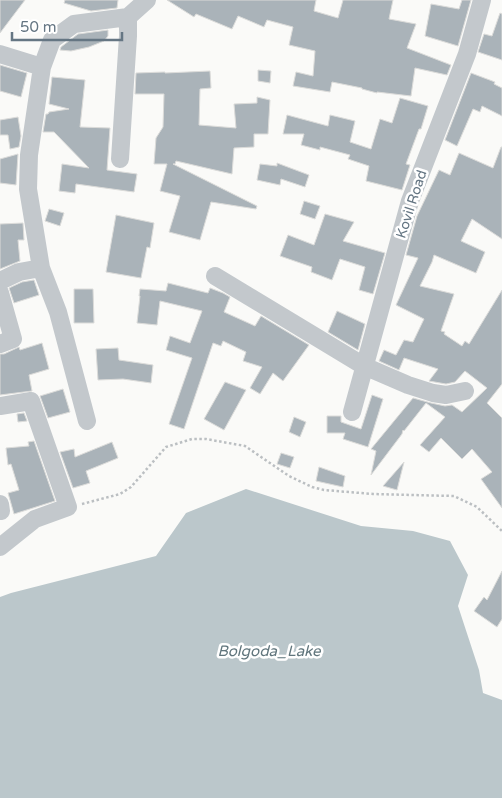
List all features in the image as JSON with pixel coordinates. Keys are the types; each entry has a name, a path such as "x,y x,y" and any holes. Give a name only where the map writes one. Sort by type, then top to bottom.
{"street":[{"path":"87,421 58,312 40,268 28,189 28,155 42,67 52,40 74,24 128,17 147,0"},
{"name":"Kovil Road","path":"352,412 410,201 467,54 482,0"},
{"path":"120,159 128,17"},
{"path":"0,54 42,67"},
{"path":"0,281 19,272 40,268"},
{"path":"214,276 364,366 433,394 446,395 465,391"},
{"path":"0,293 13,339 0,344"},
{"path":"0,406 31,401 68,507 35,519 0,547"}],"path":[{"path":"68,507 120,494 131,488 166,446 206,439 245,446 289,476 324,490 373,494 454,496 477,506 502,531"}],"water":[{"name":"Bolgoda_Lake","path":"246,489 361,526 413,531 450,541 468,575 458,606 479,670 483,693 502,700 502,798 0,798 0,597 156,556 186,513"}],"building":[{"path":"0,0 25,0 0,33"},
{"path":"65,0 118,0 117,8 91,11 64,3"},
{"path":"167,0 316,0 314,11 338,18 343,0 393,0 389,19 416,24 407,48 451,65 447,75 415,68 411,96 377,93 332,82 330,92 293,86 296,72 313,76 315,51 289,45 293,27 267,20 264,27 238,16 232,29 196,14 194,17"},
{"path":"462,0 471,0 458,46 425,36 431,4 459,9"},
{"path":"500,13 502,14 502,60 478,52 484,34 492,36"},
{"path":"108,30 108,36 104,41 71,51 60,50 61,47 78,34"},
{"path":"0,65 27,73 21,97 0,91"},
{"path":"258,70 271,71 270,83 258,81"},
{"path":"210,71 211,88 200,89 199,125 236,128 234,104 257,103 257,97 270,100 268,134 254,134 254,147 234,148 232,174 176,161 173,164 257,206 256,209 211,202 200,240 169,232 180,196 160,191 167,164 154,164 156,138 163,127 164,94 135,94 136,73"},
{"path":"471,73 495,82 494,84 502,88 502,116 482,106 480,112 473,109 457,146 445,140"},
{"path":"52,77 85,80 80,127 110,128 107,170 137,174 134,192 76,184 75,193 59,191 62,164 89,168 54,132 43,132 46,114 69,109 49,104"},
{"path":"400,98 428,106 421,129 419,129 406,164 410,165 402,190 366,181 369,166 348,159 350,155 320,147 320,150 301,145 304,134 283,134 287,115 328,126 330,115 355,121 350,142 371,149 380,119 392,123"},
{"path":"18,117 21,136 19,147 10,149 8,135 0,135 0,120"},
{"path":"501,147 502,239 472,219 461,241 485,252 476,273 434,255 420,286 454,294 441,331 445,332 444,334 462,346 465,341 469,344 502,290 502,384 487,403 502,418 502,508 481,479 492,472 472,449 462,459 441,438 429,452 420,445 445,417 426,403 403,430 402,434 371,475 376,451 371,449 413,398 445,406 452,405 462,412 487,388 465,371 455,382 446,384 429,381 438,369 404,358 399,370 379,361 384,350 396,355 404,340 413,342 424,319 396,305 418,258 406,255 417,216 439,170 450,175 459,153 493,168"},
{"path":"18,154 16,185 0,183 0,159"},
{"path":"277,163 309,175 305,187 281,179 280,185 257,180 260,164 277,166"},
{"path":"304,201 320,206 315,219 300,214"},
{"path":"49,209 64,213 60,226 45,221"},
{"path":"325,214 354,222 343,241 385,253 373,294 359,290 365,267 340,259 332,280 311,272 312,267 280,256 288,235 314,245"},
{"path":"116,215 154,223 150,248 147,247 141,278 106,272"},
{"path":"23,223 24,240 18,240 20,261 0,269 0,224"},
{"path":"34,280 39,295 14,303 9,288 22,282"},
{"path":"168,283 208,293 210,288 223,293 230,297 224,312 255,326 261,316 309,345 283,381 273,373 260,394 250,388 262,367 243,361 246,352 223,341 221,346 213,343 184,429 169,424 192,358 166,350 170,336 190,343 202,311 160,301 157,325 137,323 140,289 166,291"},
{"path":"74,289 93,289 94,323 74,323"},
{"path":"337,311 365,324 358,350 328,332"},
{"path":"42,343 49,369 29,375 32,391 0,395 0,354 19,347 20,350"},
{"path":"118,348 119,360 153,365 151,383 123,379 98,380 96,349"},
{"path":"225,382 246,390 224,430 204,419"},
{"path":"63,389 70,412 48,418 40,396"},
{"path":"372,395 383,399 368,447 343,439 345,433 327,433 327,416 341,416 341,422 361,429"},
{"path":"24,413 27,421 18,422 17,414"},
{"path":"294,417 306,422 300,437 289,432"},
{"path":"34,441 55,501 14,514 8,493 19,490 11,464 8,465 6,448 29,446 28,442"},
{"path":"112,442 118,458 86,471 90,483 73,488 60,452 74,449 75,457"},
{"path":"281,453 294,457 290,468 277,464"},
{"path":"404,462 397,490 383,486"},
{"path":"319,467 345,476 343,487 316,481"},
{"path":"502,571 502,619 497,627 474,611 484,597 487,600"}]}
